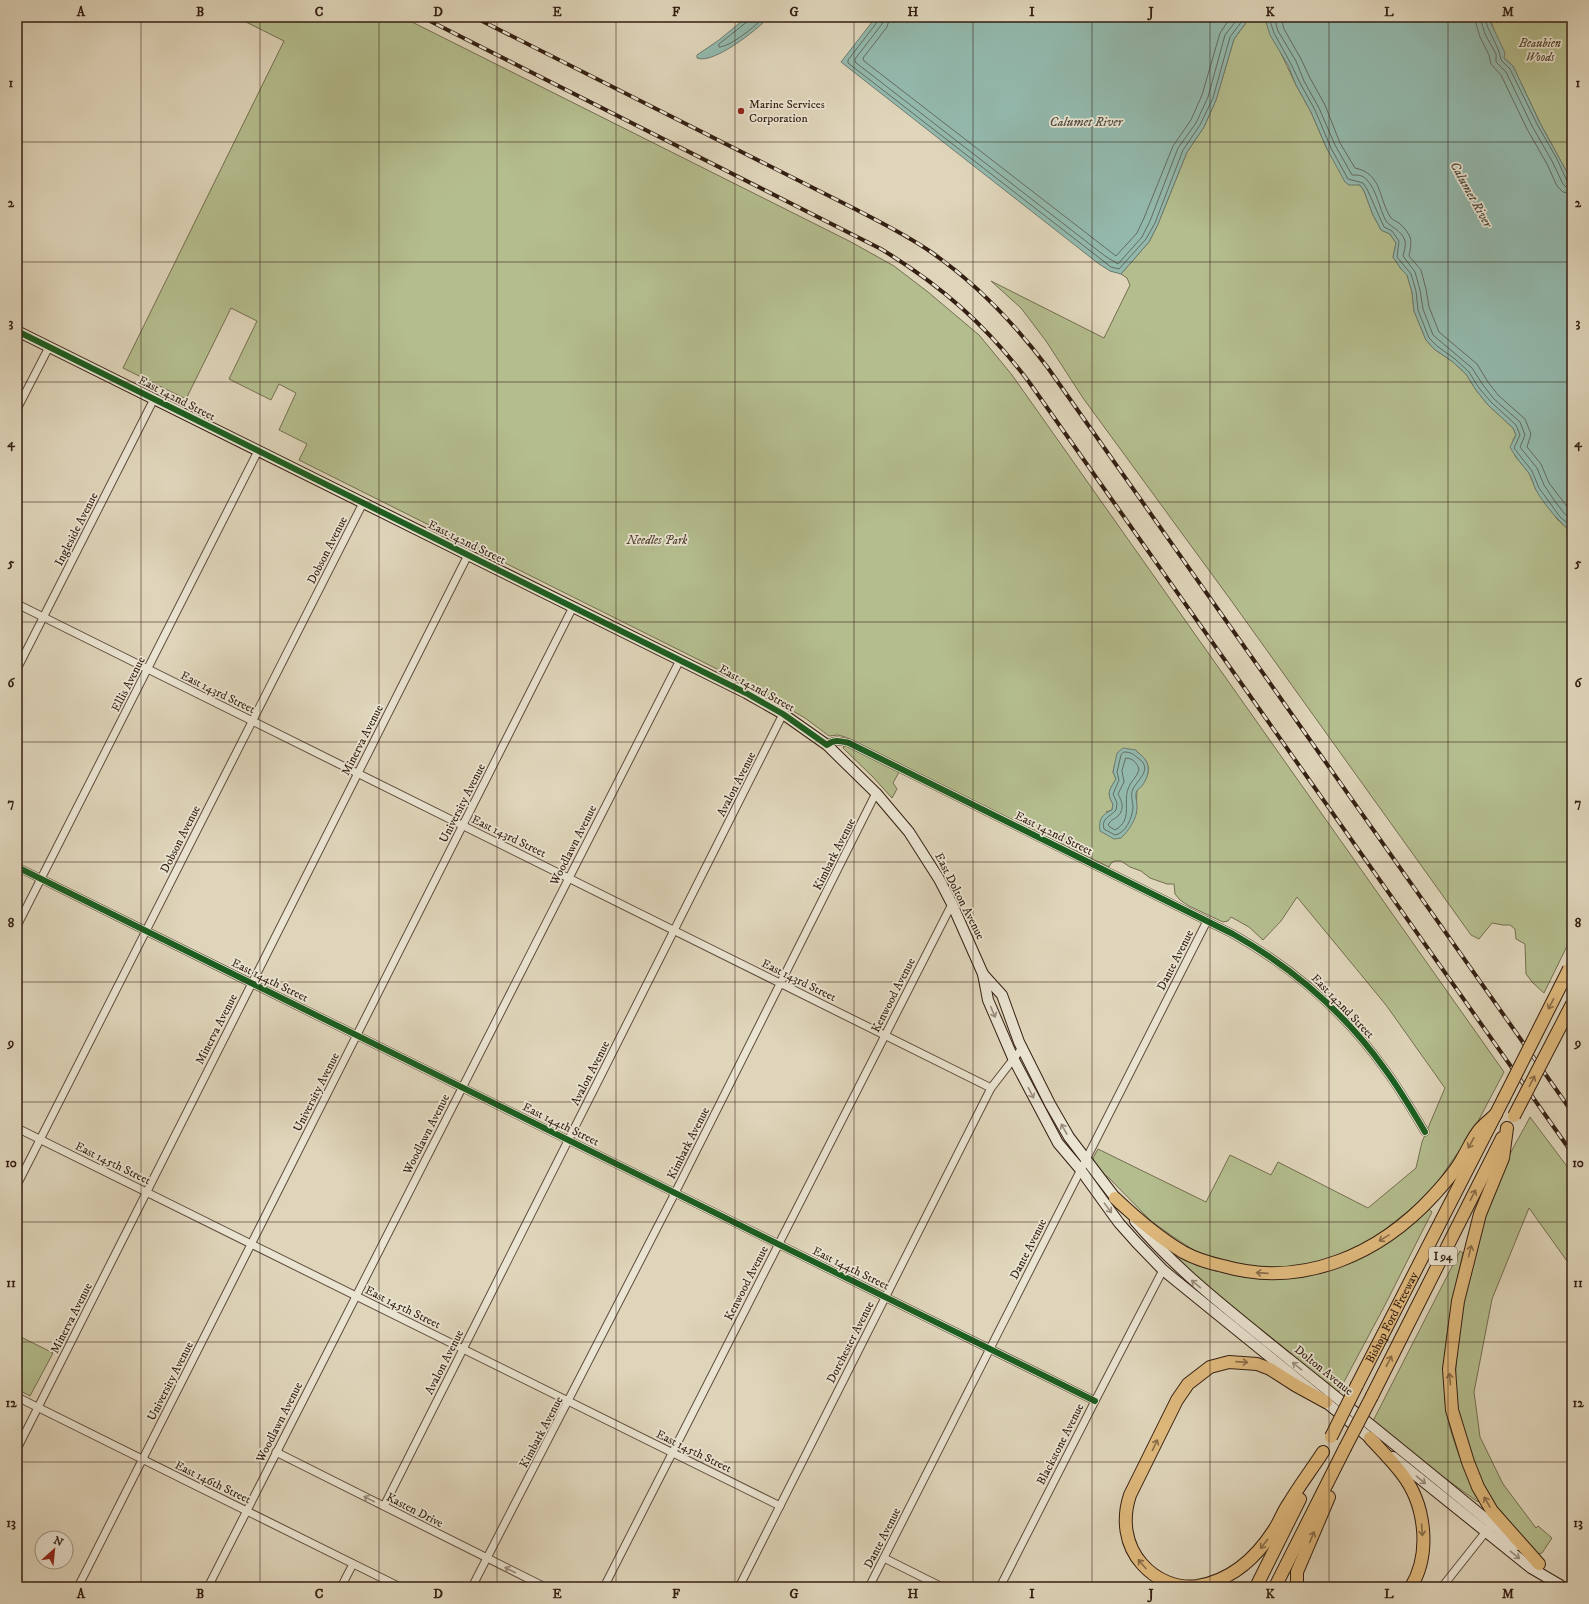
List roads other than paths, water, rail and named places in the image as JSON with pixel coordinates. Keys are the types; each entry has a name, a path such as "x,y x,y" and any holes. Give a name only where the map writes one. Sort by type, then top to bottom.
{"highway":[{"name":"Bishop Ford Freeway","path":"1256,1587 1570,966"},
{"name":"Bishop Ford Freeway","path":"1275,1587 1507,1128 1572,1004"},
{"path":"1115,1198 1138,1220 1165,1240 1184,1252 1206,1262 1238,1271 1263,1273 1287,1274 1318,1268 1365,1250 1391,1234 1417,1212 1451,1175 1462,1160 1477,1132 1496,1114"},
{"path":"1507,1128 1503,1158 1480,1214 1458,1301 1449,1369 1452,1410 1468,1462 1478,1487 1492,1511 1539,1564"},
{"path":"1323,1452 1288,1503 1275,1529 1263,1546 1246,1564 1228,1577 1210,1584 1190,1587 1174,1585 1147,1569 1136,1557 1126,1536 1126,1505 1177,1400 1188,1384 1200,1373 1210,1367 1229,1362 1258,1364 1270,1369 1326,1402"},
{"path":"1370,1438 1403,1475 1415,1496 1423,1527 1423,1557 1411,1587"},
{"path":"1297,1587 1297,1572 1332,1488 1339,1460"}],"street":[{"name":"East 142nd Street","path":"17,331 753,697 783,714 827,745 831,741 836,740 849,743 1239,937 1277,961 1304,981 1327,1001 1348,1023 1384,1068 1425,1132"},
{"path":"17,409 49,346"},
{"name":"Ingleside Avenue","path":"17,670 154,399"},
{"name":"Ellis Avenue","path":"17,926 258,451"},
{"name":"Dobson Avenue","path":"17,1185 363,503"},
{"name":"Minerva Avenue","path":"17,1449 468,555"},
{"name":"East 143rd Street","path":"17,604 991,1088"},
{"name":"University Avenue","path":"78,1587 574,607"},
{"name":"Woodlawn Avenue","path":"208,1587 680,660"},
{"name":"Avalon Avenue","path":"384,1506 783,714"},
{"name":"East Dolton Avenue","path":"827,745 876,793 897,817 922,850 952,904 983,974 988,1000 1013,1058 1058,1143 1080,1170"},
{"name":"Kimbark Avenue","path":"472,1587 675,1193 876,793"},
{"name":"East 144th Street","path":"17,867 1094,1401"},
{"name":"Kenwood Avenue","path":"604,1587 952,904"},
{"name":"Dante Avenue","path":"869,1587 1207,921"},
{"name":"East Dolton Avenue","path":"983,974 1002,995 1022,1048 1068,1137 1086,1161"},
{"name":"Dorchester Avenue","path":"739,1587 991,1088 1022,1048"},
{"name":"East 145th Street","path":"17,1128 780,1506"},
{"name":"Dolton Avenue","path":"1086,1161 1150,1239 1188,1277 1488,1528 1531,1568 1561,1586"},
{"name":"Dolton Avenue","path":"1080,1170 1119,1223 1163,1270 1370,1438 1488,1528 1539,1564 1561,1586"},
{"name":"Blackstone Avenue","path":"1000,1587 1094,1401 1163,1270"},
{"name":"East 146th Street","path":"17,1397 400,1587"},
{"name":"Kasten Drive","path":"276,1452 545,1587"},
{"path":"1442,1587 1488,1528"},
{"path":"884,1558 942,1587"},
{"path":"341,1587 353,1564"}],"water":[{"path":"747,17 769,17 735,45 713,56 704,59 697,58 697,55 719,40"},
{"name":"Calumet River","path":"876,17 1255,17 1248,20 1234,39 1216,100 1204,127 1187,152 1158,224 1149,242 1121,274 1110,271 1099,264 841,62"},
{"name":"Calumet River","path":"1255,17 1488,17 1505,53 1504,58 1513,66 1540,123 1569,176 1572,187 1572,533 1543,502 1529,474 1512,451 1510,447 1516,435 1513,428 1488,405 1466,374 1453,362 1434,349 1426,340 1414,311 1412,292 1407,275 1393,257 1396,243 1390,234 1381,230 1360,185 1349,185 1345,182 1327,149 1288,65 1270,35 1266,22 1262,18"},
{"path":"1123,748 1136,750 1145,759 1148,772 1145,781 1136,793 1137,810 1132,823 1121,838 1114,839 1100,831 1100,821 1106,813 1112,810 1113,804 1109,794 1116,779 1113,772 1117,753"}],"railway":[{"path":"422,17 881,249 924,277 962,308 996,342 1029,382 1572,1153"},
{"path":"474,17 895,230 948,264 980,291 1009,320 1048,368 1572,1112"}],"place":[{"name":"Marine Services Corporation","path":"741,111"}],"park label":[{"name":"Beaubien Woods","path":"1540,50"},
{"name":"Needles Park","path":"657,540"}]}
